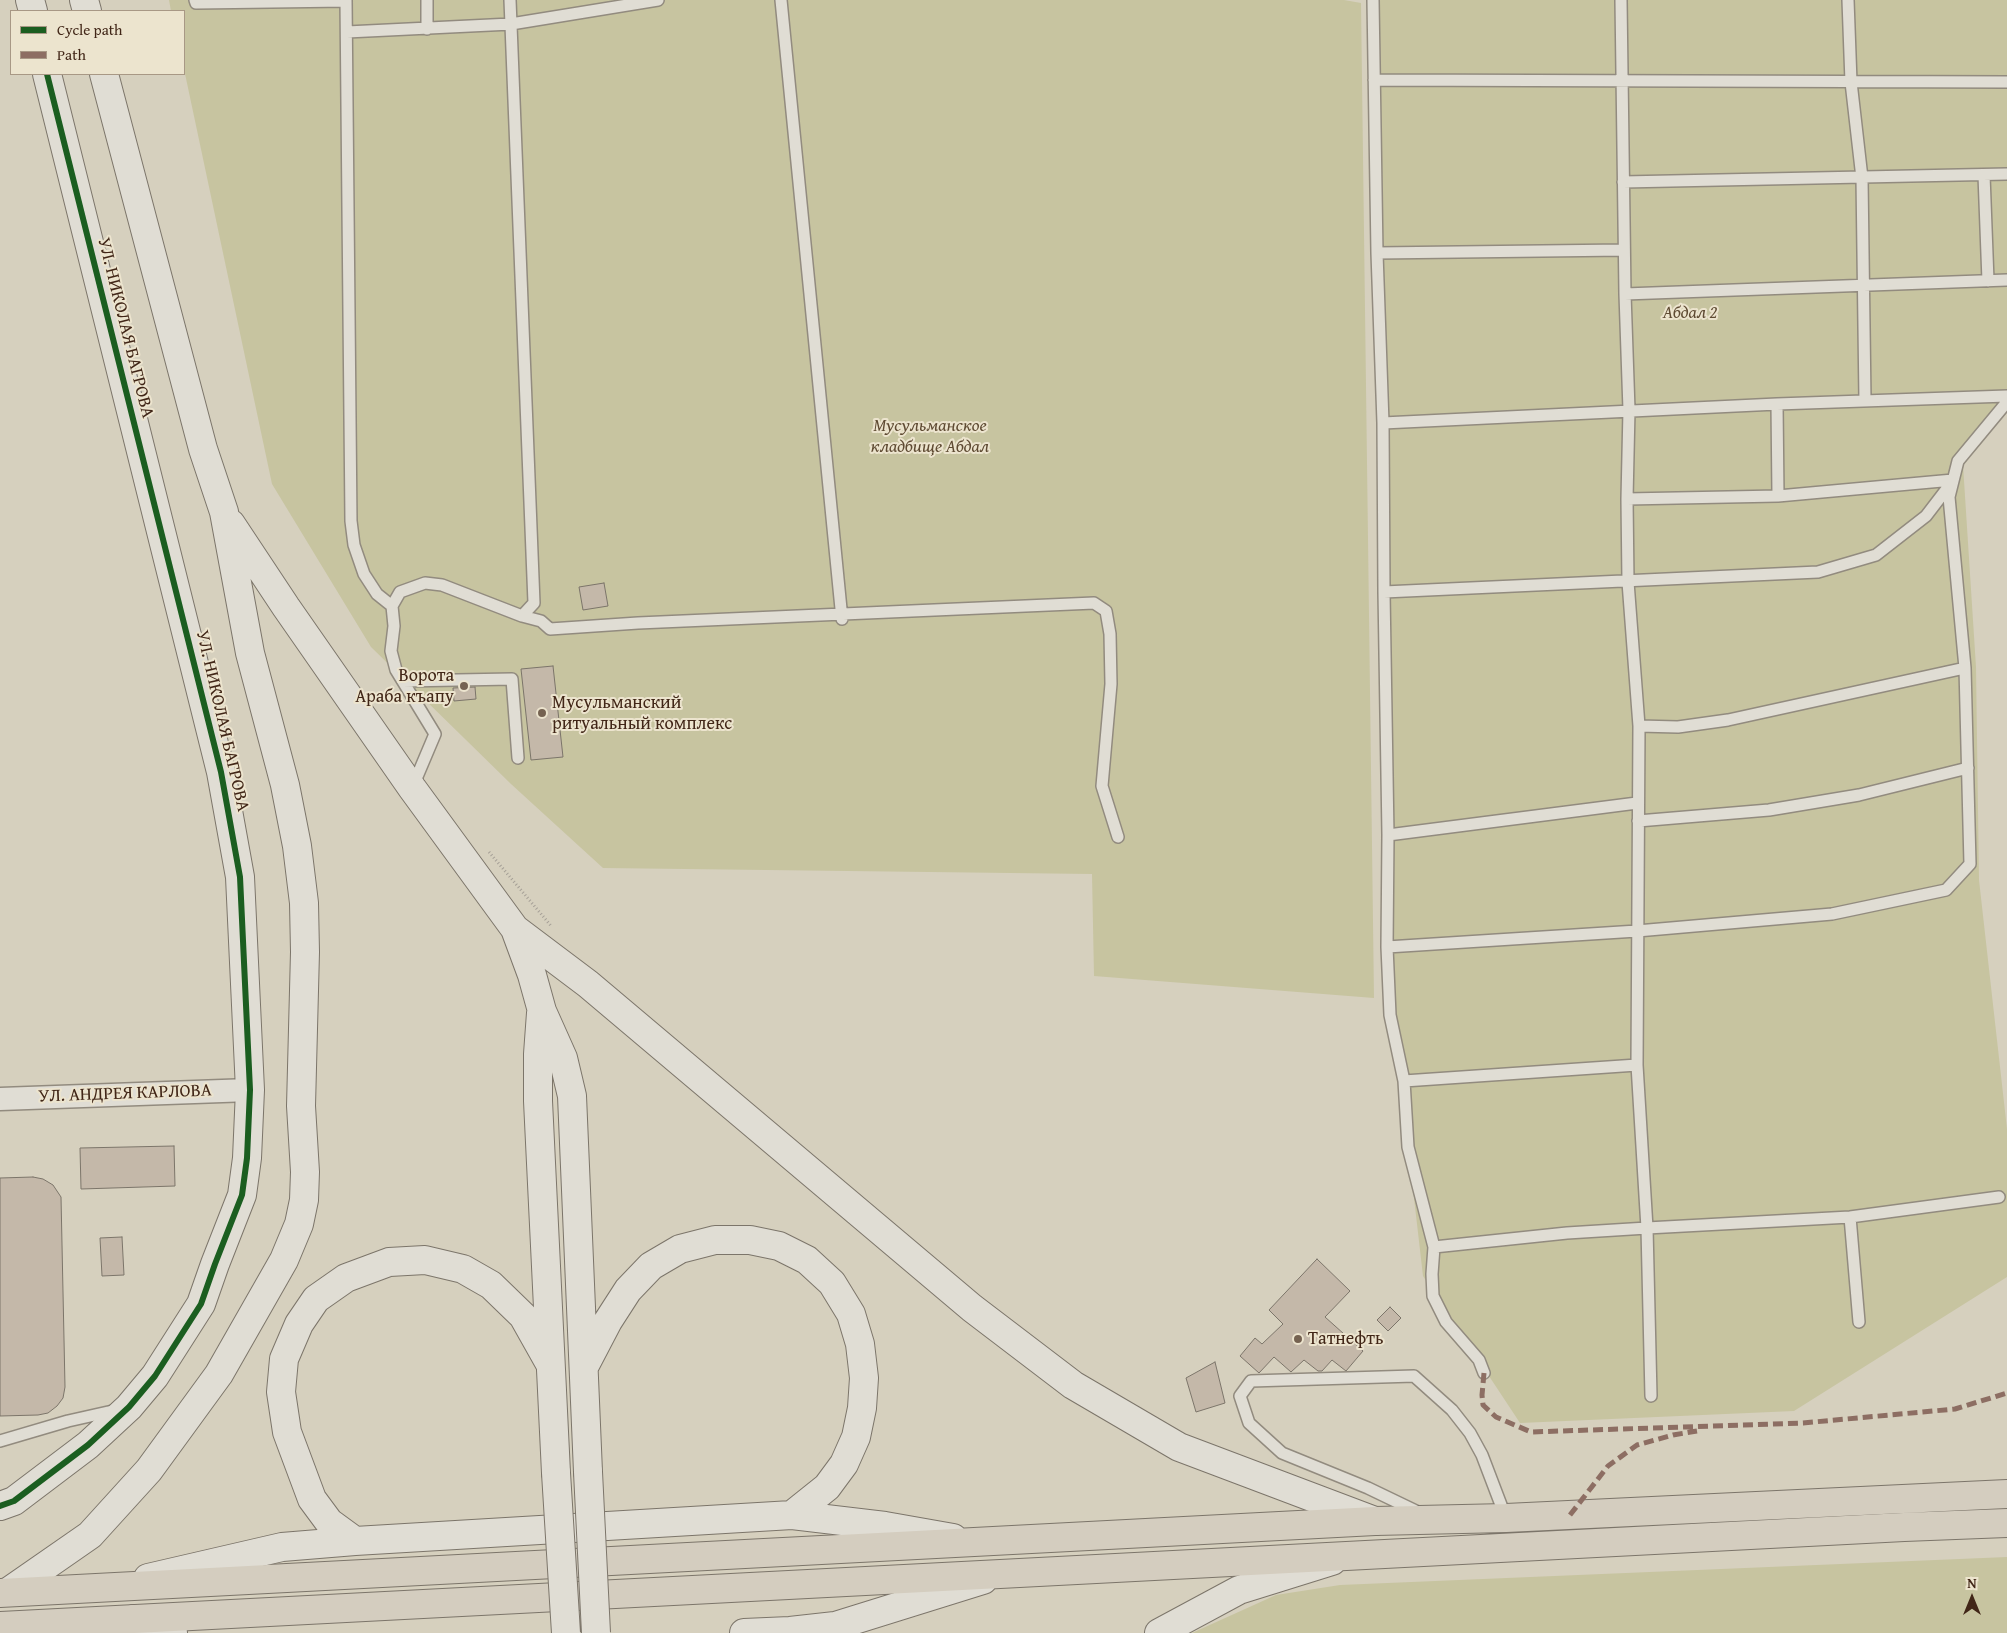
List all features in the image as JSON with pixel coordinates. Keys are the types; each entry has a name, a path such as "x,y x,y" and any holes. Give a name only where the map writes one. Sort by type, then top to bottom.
{"main road":[{"name":"УЛ. НИКОЛАЯ БАГРОВА","path":"0,1506 14,1501 88,1445 129,1407 155,1376 201,1304 242,1195 247,1158 250,1090 240,877 223,780 47,75"},
{"path":"4,1593 90,1535 149,1470 219,1374 284,1260 299,1224 304,1200 305,1172 301,1106 305,952 304,902 298,846 285,784 250,653 224,512 203,450 104,75"},
{"path":"224,512 286,607 412,788 515,929 532,975 542,1011 563,1058 572,1096 596,1633"},
{"path":"515,929 588,984 972,1308 1073,1385 1179,1447 1375,1522"},
{"path":"542,1011 538,1054 538,1101 550,1364 566,1633"},
{"path":"584,1366 608,1320 628,1290 650,1266 680,1249 715,1240 750,1240 779,1246 807,1260 832,1283 851,1314 860,1344 864,1378 862,1408 856,1437 844,1464 827,1487 792,1515"},
{"path":"355,1541 330,1522 312,1499 287,1432 281,1392 284,1359 299,1324 316,1299 346,1278 388,1262 425,1260 462,1269 491,1286 523,1316 550,1364"},
{"path":"4,1593 1375,1522 1506,1518 2007,1494"},
{"path":"113,1586 282,1547 792,1515 885,1526 977,1542"},
{"path":"0,1626 1351,1555 2007,1523"},
{"path":"1159,1633 1239,1590 1351,1555"},
{"path":"744,1633 845,1629 1006,1573"},
{"path":"134,1619 173,1633"}],"street":[{"name":"УЛ. АНДРЕЯ КАРЛОВА","path":"0,1099 250,1090"}],"lane":[{"path":"195,0 196,3 346,0 351,521 354,545 364,574 377,594 392,606"},
{"path":"426,0 427,29"},
{"path":"510,0 534,602 522,616"},
{"path":"347,32 511,24 598,4 658,0"},
{"path":"782,0 842,616"},
{"path":"1373,0 1383,423 1388,834 1387,947 1390,1015 1404,1082 1408,1147 1434,1247 1433,1296 1446,1322 1479,1360 1484,1373"},
{"path":"1621,0 1624,294 1630,410 1627,499 1628,582 1639,726 1637,803 1637,1065 1647,1228 1651,1396"},
{"path":"1848,0 1851,82 1862,178 1865,401"},
{"path":"1374,80 2007,82"},
{"path":"1623,182 2007,174"},
{"path":"1984,175 1988,281"},
{"path":"1378,253 1624,250"},
{"path":"1624,294 2007,280"},
{"path":"1383,423 1630,410 2007,396"},
{"path":"1387,947 1638,931 1832,914 1946,890 1970,864 1966,668 1949,497 1958,461 2007,402"},
{"path":"1777,404 1778,496"},
{"path":"1384,592 1818,572 1876,555 1926,516 1953,480"},
{"path":"1627,499 1778,496 1953,480"},
{"path":"412,788 435,734 396,670 391,651 394,626 392,606 400,592 425,583 442,584 522,616 541,621 550,629 1094,602 1106,611 1110,634 1111,684 1102,786 1118,837"},
{"path":"1639,726 1678,727 1728,720 1966,668"},
{"path":"403,681 512,679 518,758"},
{"path":"1638,820 1770,810 1860,795 1968,768"},
{"path":"1388,834 1637,803"},
{"path":"1404,1082 1637,1065"},
{"path":"1434,1247 1567,1233 1850,1218 1999,1197"},
{"path":"1850,1218 1859,1322"},
{"path":"1434,1520 1368,1488 1282,1452 1248,1423 1240,1396 1251,1381 1414,1376 1452,1410 1470,1433 1482,1455 1506,1518"},
{"path":"0,1441 68,1421 129,1407"}],"path":[{"path":"483,844 558,934"}],"green space":[{"name":"Мусульманское кладбище Абдал","path":"169,0 1344,0 1361,3 1374,998 1094,976 1092,874 603,868 511,784 371,647 272,484 185,74 185,10 171,10"},
{"name":"Абдал 2","path":"1369,0 2007,0 2007,411 1963,465 1976,667 1979,880 2007,1129 2007,1277 1794,1411 1520,1423 1423,1276 1393,1016"},
{"path":"2007,1557 2007,1633 1192,1633 1276,1595 1340,1585"}],"building":[{"path":"604,583 608,606 583,610 579,587"},
{"name":"Мусульманский ритуальный комплекс","path":"553,666 563,757 531,760 521,669"},
{"path":"475,687 476,699 454,701 453,688"},
{"path":"174,1146 175,1186 81,1189 80,1148"},
{"path":"33,1177 43,1179 53,1185 61,1197 65,1387 63,1398 48,1413 0,1416 0,1178"},
{"path":"122,1237 124,1275 102,1276 100,1238"},
{"path":"1317,1259 1350,1291 1325,1317 1363,1351 1346,1371 1332,1360 1322,1371 1318,1371 1304,1360 1291,1372 1274,1357 1259,1373 1240,1356 1255,1338 1262,1344 1283,1324 1269,1310"},
{"path":"1390,1307 1401,1318 1388,1331 1377,1320"},
{"path":"1215,1362 1225,1403 1196,1412 1186,1378"}],"marked path":[{"path":"1484,1373 1483,1405 1496,1417 1531,1432 1803,1423 1955,1409 2007,1393"},
{"path":"1570,1515 1608,1466 1637,1445 1673,1435 1697,1431"}],"cycle path":[{"path":"0,1506 14,1501 88,1445 129,1407 155,1376 201,1304 242,1195 247,1158 250,1090 240,877 221,772 47,75"}],"place":[{"name":"Ворота Араба къапу","path":"464,686"},
{"name":"Мусульманский ритуальный комплекс","path":"542,713"},
{"name":"Татнефть","path":"1298,1339"}]}
